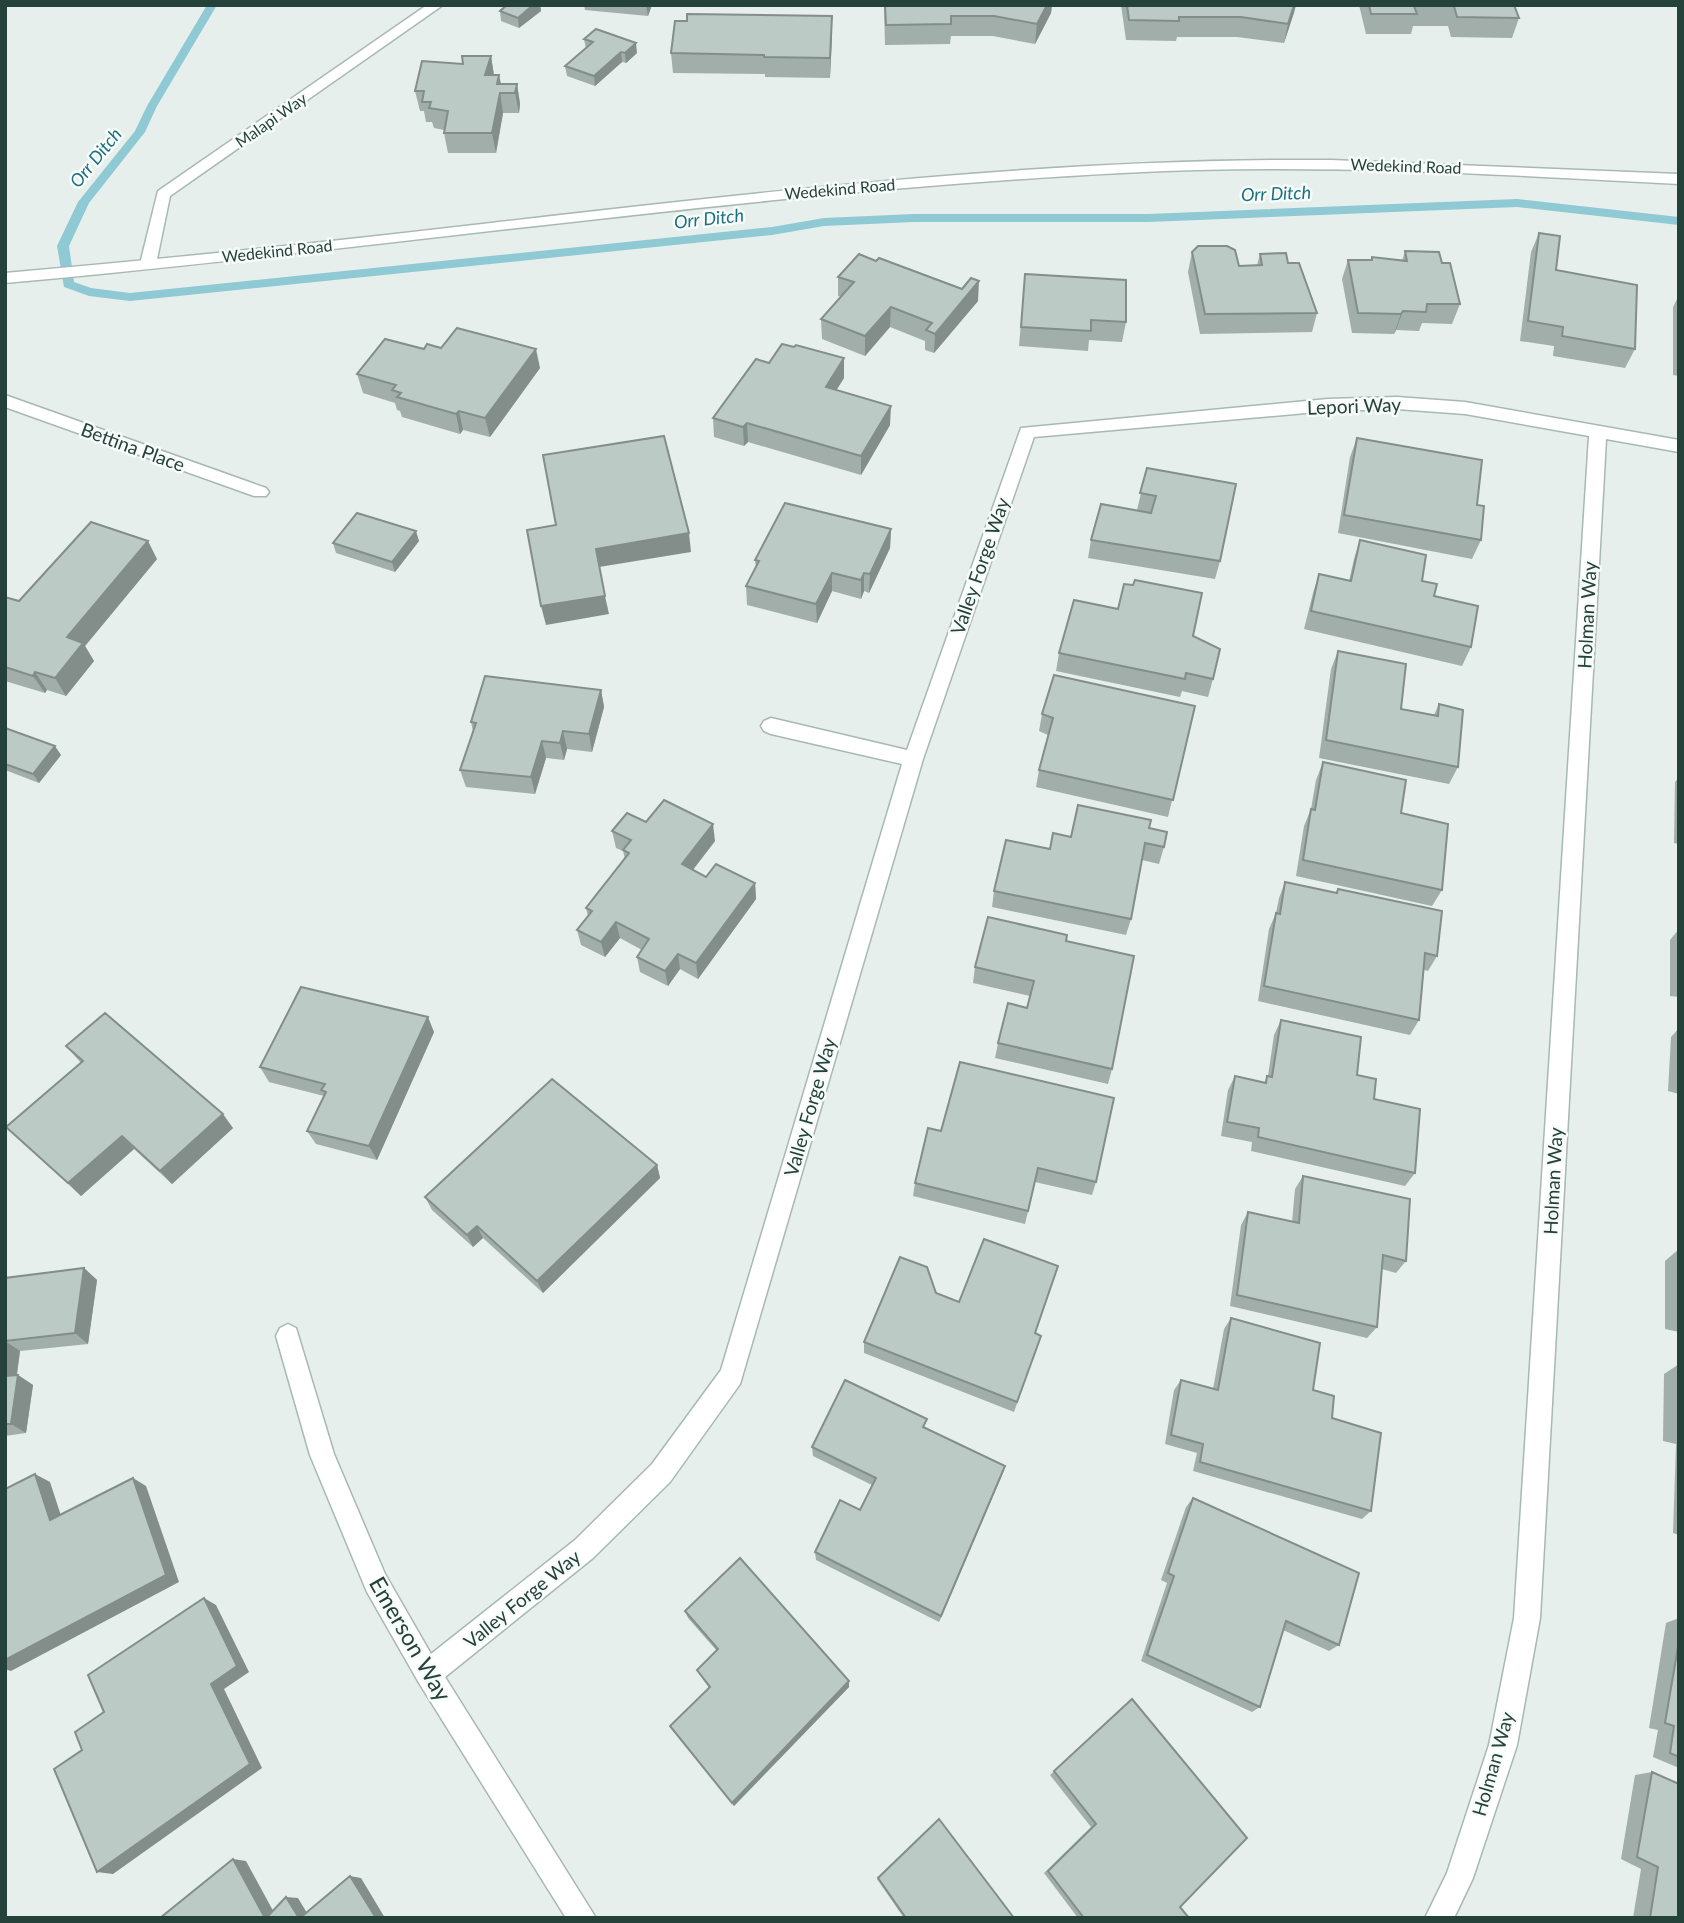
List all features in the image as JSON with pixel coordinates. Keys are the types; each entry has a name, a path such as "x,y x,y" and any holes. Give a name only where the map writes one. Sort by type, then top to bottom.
{"street":[{"name":"Malapi Way","path":"148,264 163,194 436,5"},
{"name":"Wedekind Road","path":"5,278 410,238 836,188 1126,168 1315,163 1679,179"},
{"name":"Bettina Place","path":"5,401 260,492"},
{"name":"Lepori Way","path":"1027,432 1328,405 1397,403 1465,408 1679,446"},
{"name":"Holman Way","path":"1439,1918 1459,1878 1503,1745 1527,1618 1598,431"},
{"name":"Valley Forge Way","path":"428,1674 594,1540 661,1473 731,1376 913,759 1027,432"},
{"path":"771,726 913,759"},
{"name":"Emerson Way","path":"288,1336 322,1455 376,1583 428,1674 582,1918"}],"building":[{"path":"507,5 533,5 518,18 500,11"},
{"path":"885,5 1047,5 1037,24 994,16 951,16 951,24 886,25"},
{"path":"1127,5 1294,5 1288,24 1241,17 1179,17 1179,21 1129,20"},
{"path":"1369,5 1514,5 1519,18 1457,17 1454,6 1414,6 1417,14 1371,14"},
{"path":"687,14 832,16 830,58 671,53 675,21 687,21"},
{"path":"596,29 636,43 625,53 621,52 594,76 565,66 593,42 584,39"},
{"path":"462,56 491,56 485,75 499,75 497,84 517,84 515,93 500,93 492,133 444,133 448,111 429,108 431,102 422,102 424,91 415,91 422,61 463,64"},
{"path":"1539,233 1560,236 1556,270 1637,285 1635,349 1562,336 1563,327 1528,321"},
{"path":"1198,246 1227,246 1235,250 1239,266 1262,265 1260,254 1286,253 1288,263 1299,263 1317,313 1205,314 1192,252"},
{"path":"1405,251 1439,252 1442,263 1450,263 1460,304 1427,304 1426,312 1358,313 1348,260 1372,260 1372,257 1407,261"},
{"path":"859,254 876,261 879,258 962,289 971,278 979,281 935,334 926,330 932,323 891,307 865,336 821,319 854,282 838,277"},
{"path":"1025,274 1126,280 1126,322 1091,320 1091,331 1021,327"},
{"path":"457,328 536,349 485,418 459,411 456,414 397,397 401,393 392,390 396,385 357,374 385,339 424,349 427,344 441,348"},
{"path":"782,344 794,347 796,345 844,358 826,387 891,406 861,456 747,423 743,427 713,418 756,359 769,363"},
{"path":"664,436 689,533 596,549 605,596 541,606 527,530 556,525 543,455"},
{"path":"1357,438 1482,460 1477,505 1484,506 1481,540 1344,515"},
{"path":"1147,468 1236,484 1220,561 1091,540 1101,504 1151,513 1156,496 1140,493"},
{"path":"785,503 891,529 870,574 864,573 861,580 832,573 816,604 746,586 759,561 755,560"},
{"path":"357,513 416,531 392,562 333,543"},
{"path":"91,522 148,541 67,637 83,643 55,678 35,672 33,676 5,667 5,597 19,601"},
{"path":"1360,540 1426,555 1422,581 1437,584 1434,596 1478,606 1471,647 1311,611 1319,574 1351,581"},
{"path":"1135,580 1202,593 1193,636 1220,649 1213,679 1186,673 1185,679 1059,653 1074,600 1118,609 1124,584 1133,585"},
{"path":"1338,651 1406,664 1401,709 1438,716 1439,704 1463,710 1458,767 1326,740"},
{"path":"1054,675 1195,706 1173,800 1039,770 1053,718 1042,714"},
{"path":"485,676 601,690 589,734 563,731 560,743 542,741 531,777 460,770 476,723 471,722"},
{"path":"5,728 55,746 33,774 5,764"},
{"path":"1323,762 1406,780 1401,813 1448,824 1442,890 1303,860 1311,809 1315,810"},
{"path":"664,800 713,824 682,864 706,877 716,864 755,883 696,963 678,954 665,971 637,957 649,939 616,922 601,942 577,930 592,911 586,908 629,853 623,850 631,840 612,831 627,813 646,822"},
{"path":"1078,805 1151,820 1149,828 1167,832 1164,847 1145,843 1131,919 994,891 1006,840 1050,849 1053,833 1071,837"},
{"path":"1285,882 1337,893 1338,889 1442,911 1437,956 1425,953 1419,1020 1264,986 1276,913 1280,914"},
{"path":"988,917 1067,935 1066,941 1134,956 1112,1069 998,1043 1008,1003 1027,1008 1034,981 975,967"},
{"path":"301,987 428,1017 369,1146 307,1131 326,1092 321,1090 325,1084 260,1067"},
{"path":"105,1013 223,1114 160,1171 122,1136 68,1183 6,1127 83,1061 66,1046"},
{"path":"1281,1020 1361,1037 1357,1075 1376,1079 1374,1099 1420,1109 1415,1173 1258,1137 1259,1128 1227,1122 1235,1076 1266,1083 1267,1076 1272,1077"},
{"path":"960,1062 1114,1098 1096,1182 1038,1168 1028,1211 915,1183 928,1128 941,1131"},
{"path":"552,1079 657,1165 537,1281 477,1226 467,1235 425,1197"},
{"path":"1303,1176 1410,1199 1406,1261 1383,1255 1377,1327 1237,1295 1248,1212 1299,1223"},
{"path":"984,1239 1058,1266 1035,1333 1041,1336 1017,1402 864,1342 900,1257 927,1267 936,1293 959,1302"},
{"path":"84,1268 75,1333 5,1341 5,1278"},
{"path":"1231,1318 1320,1343 1313,1390 1334,1396 1332,1418 1381,1433 1371,1511 1200,1462 1203,1444 1171,1435 1181,1380 1218,1390"},
{"path":"18,1375 11,1424 5,1424 5,1376"},
{"path":"845,1380 927,1419 923,1427 1005,1466 941,1616 815,1552 840,1500 860,1510 876,1478 812,1447"},
{"path":"35,1474 50,1520 133,1478 166,1575 5,1660 5,1489"},
{"path":"1193,1498 1359,1573 1339,1645 1286,1621 1260,1707 1147,1655 1174,1576 1168,1573"},
{"path":"740,1558 849,1681 732,1803 670,1726 710,1687 697,1670 718,1649 685,1611"},
{"path":"204,1598 237,1666 211,1684 250,1764 97,1872 54,1769 82,1750 75,1732 104,1712 88,1675"},
{"path":"1679,1641 1679,1757 1670,1753 1674,1726 1665,1723"},
{"path":"1132,1699 1247,1838 1180,1907 1189,1918 1084,1918 1048,1871 1096,1824 1054,1771"},
{"path":"1652,1772 1679,1784 1679,1918 1650,1918 1658,1867 1637,1857"},
{"path":"939,1819 1014,1918 906,1918 878,1878"},
{"path":"233,1859 265,1918 160,1918"},
{"path":"350,1876 376,1918 300,1918"},
{"path":"286,1897 299,1918 266,1918"}],"waterway":[{"name":"Orr Ditch","path":"212,5 152,106 140,132 84,202 63,246 68,284 89,292 130,297 772,231 824,222 914,218 1148,218 1517,203 1679,221"}]}
